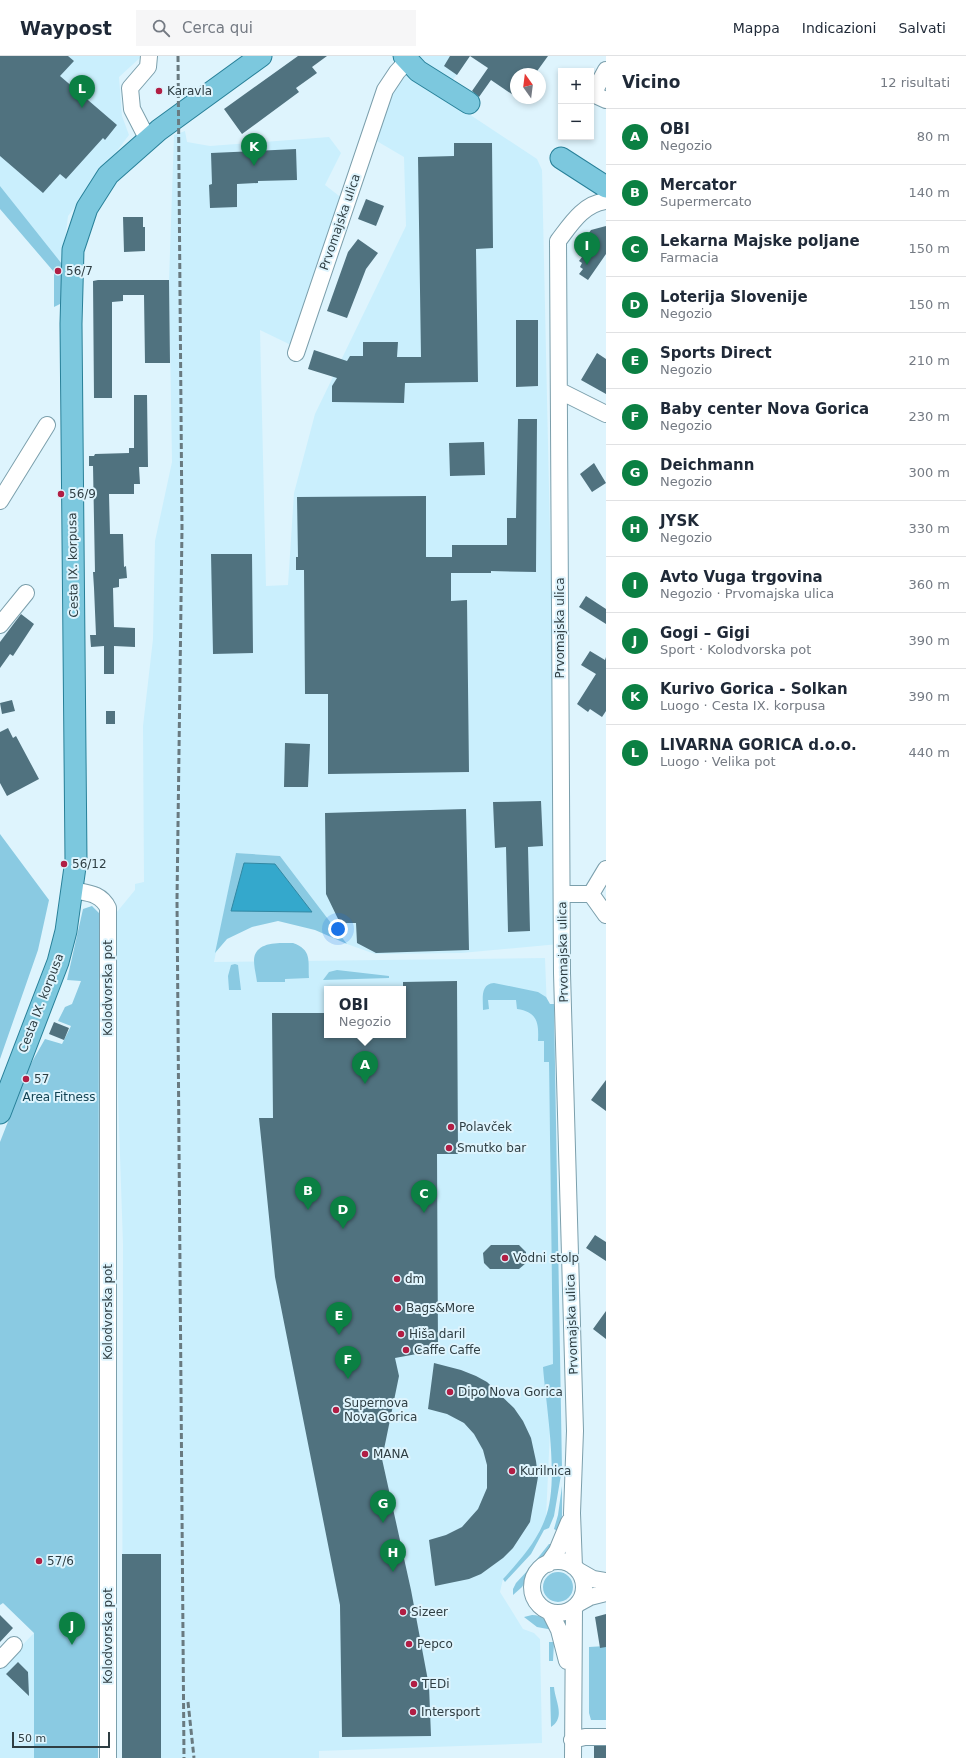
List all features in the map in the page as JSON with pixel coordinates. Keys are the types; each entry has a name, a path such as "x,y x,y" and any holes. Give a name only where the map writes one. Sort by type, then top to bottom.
{"main road":[{"name":"Cesta IX. korpusa","path":"0,1113 58,962 66,931 73,890 76,860 71,324 73,250 87,208 108,175 148,140 261,56"},
{"path":"406,58 418,72 469,103"},
{"path":"561,158 606,187"}],"street":[{"path":"148,140 132,109 130,88 148,67 149,56"},
{"name":"Prvomajska ulica","path":"296,353 385,90 406,58"},
{"path":"600,97 606,70"},
{"name":"Prvomajska ulica","path":"573,1758 573,1683 576,1606 583,1596 584,1587 583,1579 576,1569 572,1513 575,1431 562,894 558,241 576,217 588,207 599,202 606,201"},
{"path":"560,392 606,414"},
{"path":"0,501 47,424"},
{"path":"0,625 26,593"},
{"path":"591,894 606,869"},
{"name":"Kolodvorska pot","path":"73,890 97,895 105,900 108,908 108,1758"},
{"path":"562,894 591,894"},
{"path":"591,894 606,915"},
{"name":"Prvomajska ulica","path":"572,1513 557,1551 548,1564 536,1574 532,1590 538,1604 550,1612 559,1630 573,1683"},
{"path":"548,1564 562,1562 593,1579 606,1581"},
{"path":"550,1612 567,1612 590,1597 606,1592"},
{"path":"0,1660 14,1645"},
{"path":"572,1740 585,1737 606,1737"}],"shaded area":[{"path":"0,56 142,56 119,77 122,116 129,135 68,216 62,264 0,186"},
{"path":"418,56 470,56 452,81 427,66"},
{"path":"407,73 537,159 542,170 559,944 461,953 375,954 347,944 280,856 236,853 214,962 545,958 549,1062 553,1364 546,1518 535,1540 524,1557 503,1579 500,1592 523,1629 534,1633 540,1639 542,1743 319,1751 319,1758 122,1758 123,1244 112,918 135,890 135,884 144,882 143,726 153,639 155,541 172,462 169,281 174,135 185,131 187,142 210,146 329,137 341,153 325,185 343,199 293,346 260,330 266,586 288,585 294,493 315,414 406,226 404,157 375,140 389,95"},
{"path":"244,863 275,864 312,912 231,911"},
{"path":"34,1633 34,1758 0,1758 0,1668"}],"green space":[{"path":"0,186 62,264 62,303 54,307 54,272 0,209"},
{"path":"0,834 49,900 38,950 0,1059"},
{"path":"236,853 280,856 347,944 315,930 278,921 252,927 227,939 215,953"},
{"name":"Area Fitness","path":"92,906 99,913 98,1758 34,1758 34,1633 3,1603 0,1605 0,1142 18,1096 20,1083 45,1039 62,1044 71,1026 58,1021 65,1007 72,1004 81,981 67,980 83,909"},
{"path":"293,943 303,949 308,956 309,978 285,979 285,982 257,982 254,960 255,954 259,949 269,944"},
{"path":"231,965 238,965 241,990 229,990 228,976"},
{"path":"337,970 389,976 389,978 323,980 329,972"},
{"path":"494,983 538,992 546,997 550,1004 554,1004 562,1469 554,1516 549,1528 544,1530 531,1554 505,1582 503,1579 527,1551 541,1528 549,1504 551,1486 551,1444 543,1367 553,1364 549,1062 544,1062 544,1041 538,1041 538,1028 533,1015 524,1010 517,1009 516,1000 488,1000 489,1009 483,1010 484,989 486,986"},
{"path":"562,1486 562,1516 559,1532 554,1529 558,1515"},
{"path":"549,1544 555,1544 547,1556 533,1568 522,1587 513,1595 513,1589 516,1583"},
{"path":"558,1572 569,1576 573,1587 569,1598 558,1602 547,1598 543,1587 547,1576"},
{"path":"532,1615 542,1618 553,1630 537,1627 524,1617"},
{"path":"549,1642 554,1642 553,1661 549,1661"},
{"path":"606,1646 606,1720 591,1720 589,1713 589,1647"},
{"path":"550,1687 554,1687 559,1714 555,1723 551,1727"}],"building":[{"path":"0,56 68,56 74,61 60,76 117,125 105,140 103,138 66,179 60,174 43,193 0,156"},
{"path":"298,56 327,56 312,67 317,73 296,88 299,92 242,134 224,109"},
{"path":"450,56 470,56 457,75 444,66"},
{"path":"470,56 548,56 539,68 510,68 510,93 491,80 479,97 472,91 488,68"},
{"path":"454,143 492,143 493,248 476,249 478,382 405,383 404,403 332,402 332,386 337,378 308,369 314,350 347,361 350,356 363,356 363,342 398,342 397,357 421,357 418,157 454,156"},
{"path":"296,149 297,180 258,181 258,183 237,184 237,207 210,208 209,185 212,184 211,153"},
{"path":"366,199 384,206 376,226 358,219"},
{"path":"123,217 143,217 143,227 145,227 145,251 124,252"},
{"path":"606,226 606,254 588,280 579,274 583,269 580,267 582,263 579,261 582,257 579,255 582,251 578,248 591,230"},
{"path":"358,239 378,253 366,269 347,318 327,311 348,252"},
{"path":"169,280 170,363 145,363 144,295 123,295 123,301 112,302 112,398 94,398 93,281"},
{"path":"516,320 538,320 538,386 516,387"},
{"path":"597,353 606,359 606,394 581,380"},
{"path":"134,395 147,395 148,467 139,467 140,484 134,484 134,494 109,494 110,534 123,534 124,567 126,566 127,578 119,579 119,587 113,588 114,627 135,628 135,647 114,646 114,674 104,674 104,646 91,647 90,635 96,635 93,572 95,572 93,466 89,466 89,456 94,456 95,454 129,453 129,448 134,448"},
{"path":"518,419 537,419 536,572 491,571 491,573 451,573 451,601 467,600 469,772 328,774 328,694 305,694 304,570 296,570 296,557 298,557 297,497 426,496 426,557 452,557 452,545 507,545 507,518 516,518"},
{"path":"484,442 485,475 450,476 449,443"},
{"path":"594,463 606,483 592,492 580,474"},
{"path":"211,554 252,554 253,653 213,654"},
{"path":"586,596 606,609 606,624 579,607"},
{"path":"21,614 34,624 13,656 10,654 0,668 0,642"},
{"path":"590,651 605,660 606,657 606,711 602,717 590,709 588,712 577,704 596,674 581,665"},
{"path":"12,700 15,711 2,714 0,703"},
{"path":"106,711 115,711 115,724 106,724"},
{"path":"8,728 13,738 16,736 39,779 7,796 0,783 0,732"},
{"path":"285,743 310,744 308,787 284,787"},
{"path":"541,801 543,846 528,847 530,931 508,932 506,847 495,848 493,802"},
{"path":"466,809 469,950 376,953 357,943 356,923 340,923 326,894 325,813"},
{"path":"457,981 458,1154 437,1154 438,1350 395,1358 399,1376 382,1459 411,1590 429,1686 431,1736 342,1737 340,1605 275,1277 259,1118 273,1118 272,1013 324,1013 324,1038 406,1038 406,986 403,986 403,982"},
{"path":"54,1022 69,1028 64,1040 49,1034"},
{"path":"606,1080 606,1111 591,1100"},
{"path":"595,1235 606,1242 606,1261 586,1248"},
{"name":"Vodni stolp","path":"491,1245 519,1245 526,1252 526,1263 519,1269 490,1269 484,1263 483,1253"},
{"path":"606,1311 606,1339 593,1329"},
{"name":"Kurilnica","path":"434,1363 461,1370 487,1382 514,1408 523,1421 531,1438 538,1477 530,1522 513,1548 503,1558 481,1574 469,1579 435,1586 429,1540 446,1535 462,1527 478,1509 487,1488 487,1465 483,1450 474,1434 464,1423 447,1414 428,1409"},
{"path":"122,1554 161,1554 161,1758 122,1758"},
{"path":"606,1614 606,1647 600,1648 595,1617"},
{"path":"0,1615 13,1628 0,1642"},
{"path":"18,1662 28,1672 29,1696 6,1674"},
{"path":"594,1746 606,1746 606,1758 594,1758"}],"railway":[{"path":"178,56 182,528 177,900 184,1758"},
{"path":"188,1702 194,1758"}],"place":[{"name":"Karavla","path":"159,91"},
{"name":"LIVARNA GORICA d.o.o.","path":"82,108"},
{"name":"Kurivo Gorica - Solkan","path":"254,166"},
{"name":"Avto Vuga trgovina","path":"587,265"},
{"name":"56/7","path":"58,271"},
{"name":"56/9","path":"61,494"},
{"name":"56/12","path":"64,864"},
{"name":"57","path":"26,1079"},
{"name":"OBI","path":"365,1084"},
{"name":"Polavček","path":"451,1127"},
{"name":"Smutko bar","path":"449,1148"},
{"name":"Mercator","path":"308,1210"},
{"name":"Lekarna Majske poljane","path":"424,1213"},
{"name":"Loterija Slovenije","path":"343,1229"},
{"name":"Vodni stolp","path":"505,1258"},
{"name":"dm","path":"397,1279"},
{"name":"Bags&More","path":"398,1308"},
{"name":"Hiša daril","path":"401,1334"},
{"name":"Sports Direct","path":"339,1335"},
{"name":"Caffe Caffe","path":"406,1350"},
{"name":"Baby center Nova Gorica","path":"348,1379"},
{"name":"Dipo Nova Gorica","path":"450,1392"},
{"name":"Supernova Nova Gorica","path":"336,1410"},
{"name":"MANA","path":"365,1454"},
{"name":"Kurilnica","path":"512,1471"},
{"name":"Deichmann","path":"383,1523"},
{"name":"57/6","path":"39,1561"},
{"name":"JYSK","path":"393,1572"},
{"name":"Sizeer","path":"403,1612"},
{"name":"Pepco","path":"409,1644"},
{"name":"Gogi – Gigi","path":"72,1645"},
{"name":"TEDi","path":"414,1684"},
{"name":"Intersport","path":"413,1712"}]}
